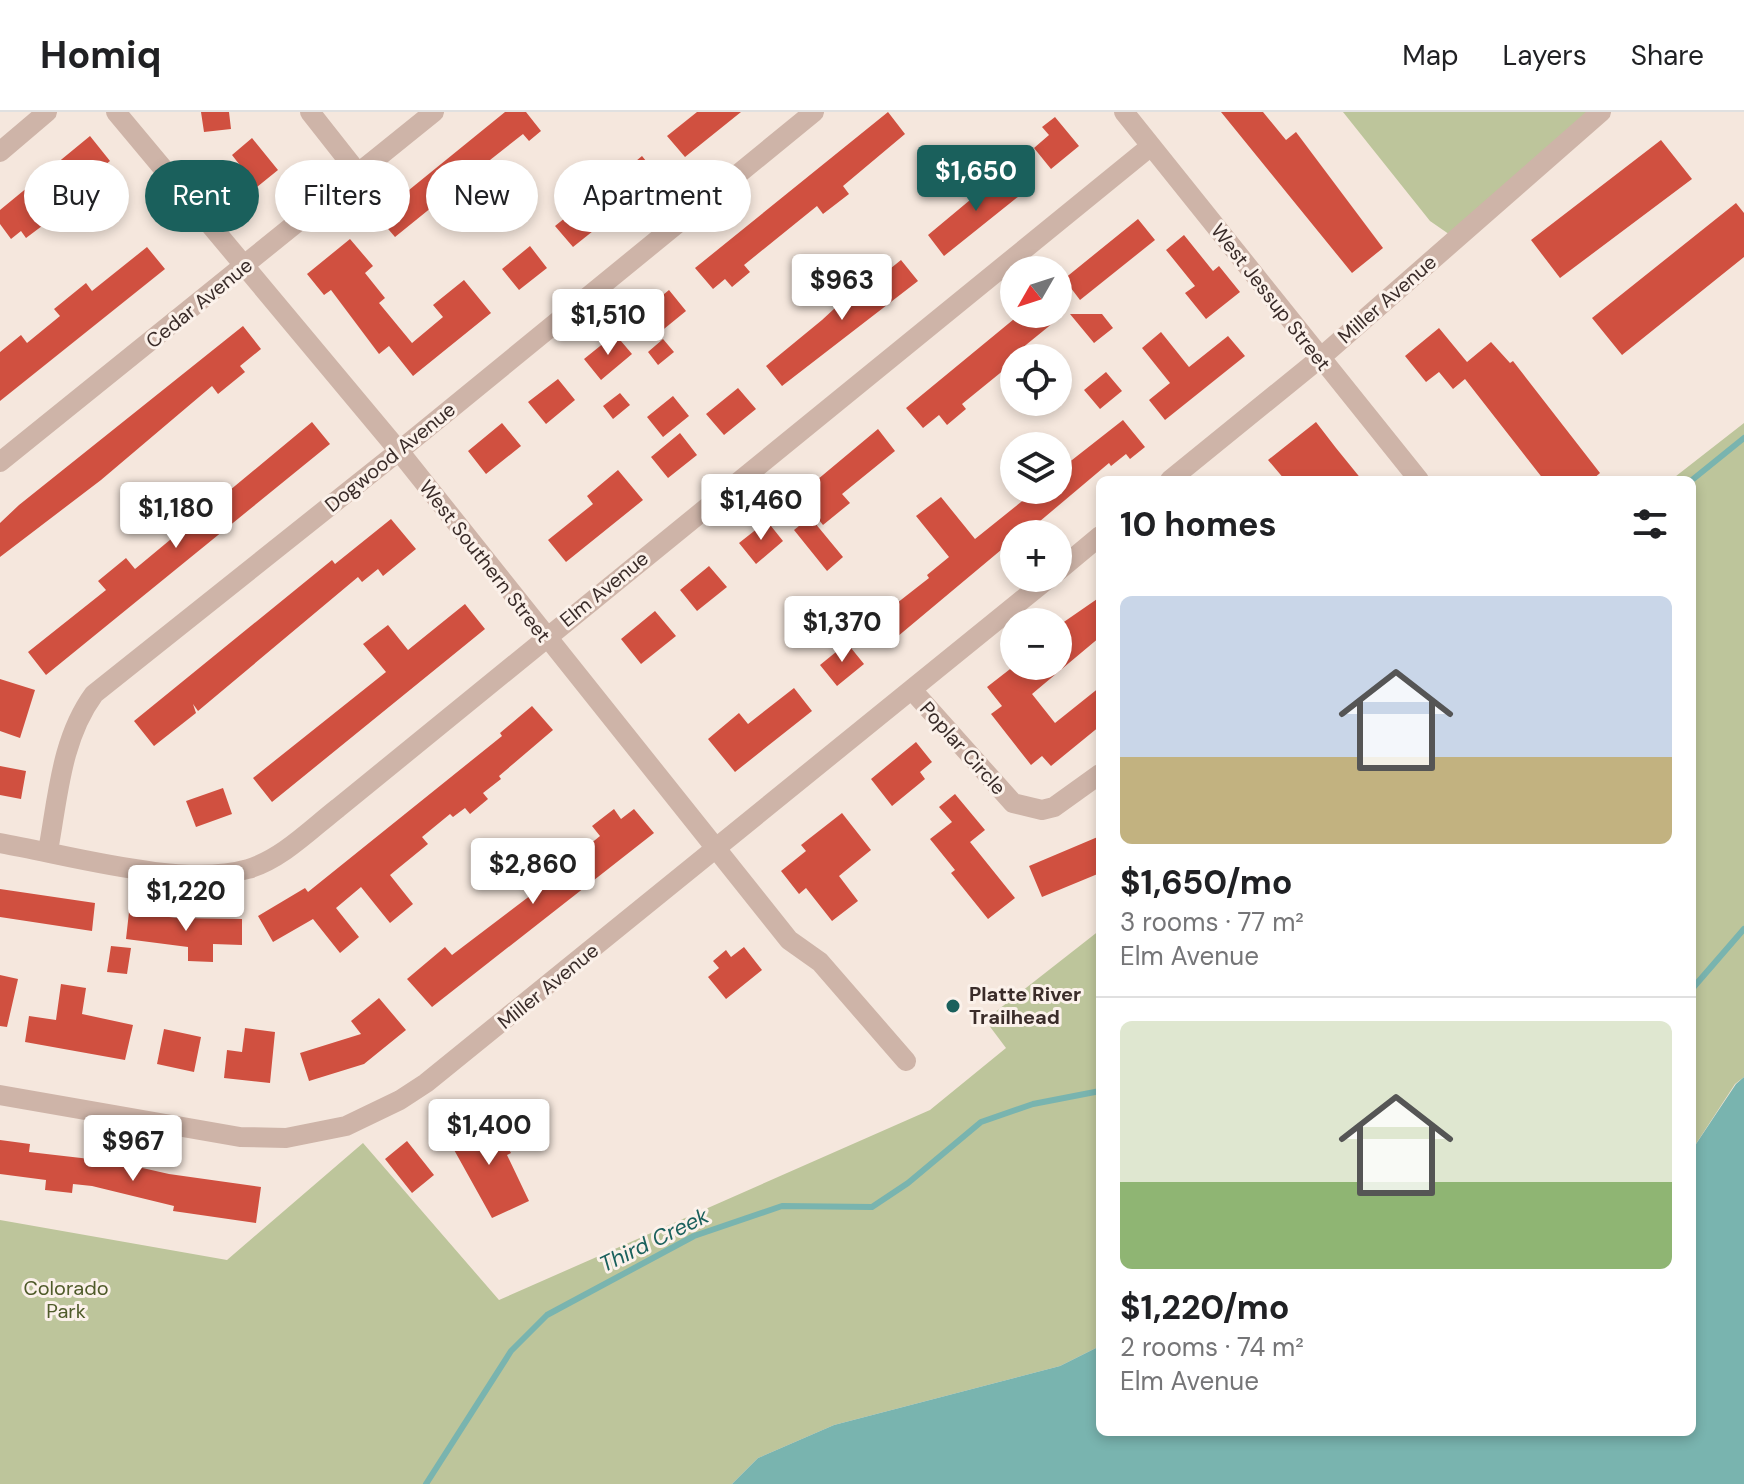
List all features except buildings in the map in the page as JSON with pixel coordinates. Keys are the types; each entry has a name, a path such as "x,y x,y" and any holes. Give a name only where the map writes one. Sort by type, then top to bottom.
{"street":[{"path":"0,152 47,112"},
{"name":"West Southern Street","path":"116,112 399,451 544,637 789,940 820,962 906,1061"},
{"path":"310,112 348,160"},
{"name":"Cedar Avenue","path":"374,160 434,112"},
{"name":"Dogwood Avenue","path":"48,851 68,739 79,714 94,694 399,451 814,112"},
{"name":"West Jessup Street","path":"1124,112 1416,476"},
{"name":"Miller Avenue","path":"1175,476 1319,359 1601,112"},
{"name":"Elm Avenue","path":"0,843 140,869 190,873 222,873 263,863 338,808 544,637 1151,146"},
{"name":"Cedar Avenue","path":"0,462 286,232"},
{"path":"1072,559 1096,539"},
{"name":"Miller Avenue","path":"0,1095 240,1137 286,1138 346,1126 400,1100 426,1083 717,850 1032,592"},
{"name":"Poplar Circle","path":"912,690 1013,803 1042,810 1054,807 1096,777"}],"green space":[{"path":"1343,112 1601,112 1456,239 1430,221"},
{"path":"1744,423 1744,1077 1735,1084 1696,1144 1696,476 1676,476"},
{"name":"Colorado Park","path":"1096,933 1096,1348 1060,1366 834,1425 758,1458 732,1484 0,1484 0,1220 227,1260 363,1143 499,1300 930,1110 1006,1048 985,1020"}],"water":[{"path":"1744,1077 1744,1484 732,1484 758,1458 834,1425 1060,1366 1096,1348 1096,1436 1696,1436 1696,1144 1736,1084"}],"waterway":[{"path":"1696,477 1744,438"},
{"name":"Third Creek","path":"1696,984 1744,929"},
{"name":"Third Creek","path":"426,1484 511,1351 547,1315 694,1236 782,1206 872,1207 908,1183 981,1122 1033,1104 1096,1092"}],"place":[{"name":"Platte River Trailhead","path":"953,1006"}]}
